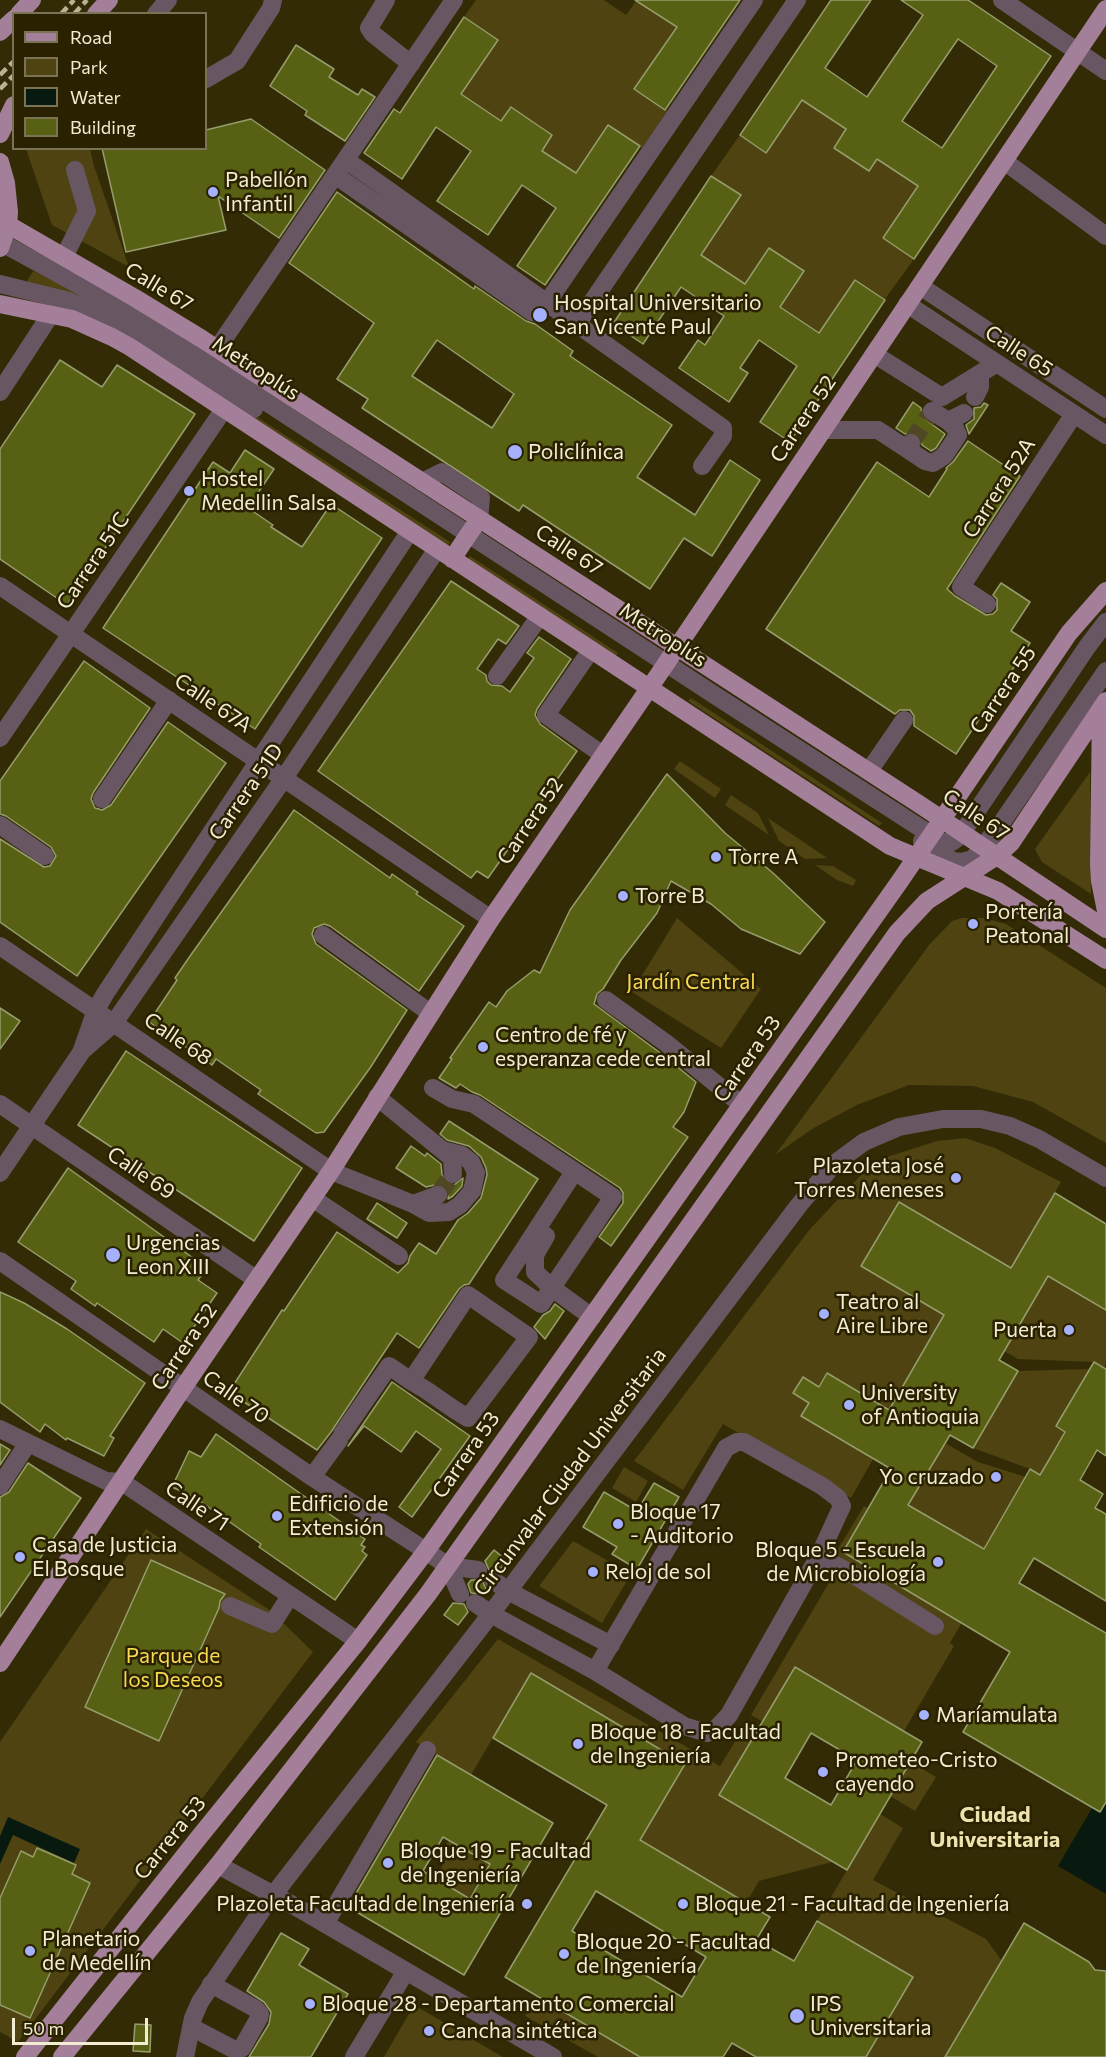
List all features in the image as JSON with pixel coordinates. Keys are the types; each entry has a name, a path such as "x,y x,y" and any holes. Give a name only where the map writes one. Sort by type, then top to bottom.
{"main road":[{"path":"98,12 109,0"},
{"name":"Carrera 52","path":"0,1663 331,1171 491,919 1106,9"},
{"path":"0,32 12,21"},
{"path":"0,134 12,109"},
{"path":"0,162 8,199 1,245"},
{"name":"Calle 67","path":"4,223 135,298 217,349 422,482 470,532 676,647 943,819 1106,929"},
{"path":"0,304 72,319 112,337 890,846 925,846 964,877 1005,895 1106,960"},
{"path":"452,559 470,532"},
{"name":"Carrera 55","path":"925,846 1069,633 1106,591"},
{"path":"62,2057 218,1865 448,1566 897,933 927,901 964,877 990,852 1019,832 1103,704"},
{"path":"1103,704 1103,830 1100,881 1106,911"},
{"name":"Carrera 53","path":"25,2057 358,1641 426,1551 925,846"}],"street":[{"path":"158,12 168,0"},
{"path":"207,78 237,61 271,8 273,0"},
{"path":"386,0 369,28 373,34 411,64"},
{"path":"217,349 454,0"},
{"path":"548,303 754,0"},
{"path":"577,324 797,0"},
{"path":"1002,0 1106,72"},
{"path":"1004,161 1106,236"},
{"path":"340,168 548,303 723,428 723,436 702,466"},
{"path":"64,257 87,211 75,170"},
{"name":"Metroplús","path":"1,245 122,308 470,532 925,846 946,857 961,862 990,852 1106,671"},
{"name":"Metroplús","path":"0,284 69,301 114,320 470,532"},
{"name":"Calle 65","path":"920,286 1106,409"},
{"name":"Calle 65","path":"908,304 1106,435"},
{"path":"0,392 51,314"},
{"path":"823,430 878,430 909,446 925,461 933,463 944,456 958,435 955,428 956,417 935,408 874,354"},
{"path":"935,408 997,363"},
{"path":"975,396 980,387 980,374"},
{"name":"Carrera 51C","path":"0,738 224,409"},
{"name":"Carrera 52A","path":"987,604 962,587 1074,414"},
{"name":"Carrera 51D","path":"0,1173 82,1051 96,1010 410,531"},
{"name":"Carrera 51D","path":"82,1051 114,1023 284,778 437,549"},
{"name":"Calle 67A","path":"0,586 491,919"},
{"path":"497,676 540,616"},
{"path":"925,846 955,840 962,832 1106,622"},
{"path":"591,650 546,715 603,755"},
{"path":"102,799 169,700"},
{"path":"869,771 904,720"},
{"path":"0,825 45,856"},
{"path":"323,935 430,1013"},
{"name":"Calle 68","path":"0,946 331,1171 413,1204 429,1213 449,1212 460,1205 472,1191 476,1173 471,1162 462,1155 442,1150"},
{"path":"606,1000 666,1043 742,1105"},
{"path":"433,1088 452,1099 474,1104 613,1197 541,1304 504,1280 574,1172"},
{"path":"377,1097 453,1158 453,1174"},
{"name":"Calle 69","path":"0,1104 256,1280"},
{"name":"Circunvalar Ciudad Universitaria","path":"185,2057 191,2027 200,2002 273,1895 491,1614 799,1205 834,1164 864,1142 898,1127 943,1119 981,1119 1010,1126 1039,1139 1106,1178"},
{"path":"413,1204 438,1195"},
{"path":"312,1198 399,1256"},
{"path":"555,1203 555,1218 535,1255 535,1272 552,1288 592,1317"},
{"name":"Calle 70","path":"0,1262 312,1477 448,1566"},
{"path":"312,1477 389,1366 411,1381 468,1418 529,1337 468,1295 411,1381"},
{"name":"Calle 71","path":"0,1429 106,1481 122,1482 358,1641"},
{"path":"448,1566 468,1598 491,1614 595,1671 684,1726 707,1733 712,1732 729,1715 819,1556 840,1510 841,1502 822,1486 744,1442 731,1443 595,1671"},
{"path":"0,1486 28,1443"},
{"path":"819,1556 934,1626"},
{"path":"448,1566 486,1575 508,1591 610,1645"},
{"path":"230,1606 272,1624 290,1596"},
{"path":"325,1924 427,1750"},
{"path":"218,1865 325,1924 553,2057"},
{"path":"354,2057 406,1971"},
{"path":"191,2027 237,2051 242,2048 259,2018 260,2014 256,2009 211,1984"}],"green space":[{"path":"476,0 604,0 626,15 636,1 677,27 635,89 667,111 642,148 608,125 576,173 542,151 552,135 511,107 501,121 461,94 498,40 464,17"},
{"path":"802,100 846,129 834,148 869,171 877,159 918,186 883,237 914,259 885,299 855,280 819,333 780,307 769,248 745,284 701,255 740,196 711,176 740,135 766,153"},
{"path":"26,150 90,150 129,267 52,225"},
{"path":"33,271 104,304 24,286"},
{"path":"123,330 450,542 448,546 120,334"},
{"path":"470,556 618,653 616,656 468,559"},
{"path":"691,698 882,823 879,826 688,701"},
{"path":"680,761 721,789 715,798 674,769"},
{"path":"1090,772 1091,894 1042,862 1035,849"},
{"path":"731,795 758,813 769,835 725,805"},
{"path":"768,818 827,858 805,859 779,841"},
{"path":"815,865 833,866 856,880 853,886 837,880"},
{"name":"Jardín Central","path":"677,918 761,989 721,1048 632,992"},
{"path":"962,918 983,918 1006,924 1106,988 1106,1143 1033,1102 973,1086 909,1085 857,1105 812,1129 775,1155 929,945 952,921"},
{"path":"965,1138 995,1148 1061,1182 1011,1268 938,1325 893,1402 873,1459 851,1498 723,1424 683,1490 634,1461 810,1229 861,1175 887,1157 937,1141"},
{"path":"1048,1276 1106,1310 1106,1364 1104,1368 1094,1362 1018,1359 1004,1351"},
{"path":"1090,1369 1065,1432 1040,1475 1030,1469 973,1448 1018,1371"},
{"path":"945,1443 978,1462 1026,1477 993,1533 993,1554 894,1497 920,1486"},
{"path":"624,1467 648,1481 636,1502 612,1488"},
{"path":"864,1506 868,1508 843,1552 962,1622 950,1643 954,1646 904,1731 763,1722 751,1715 843,1559 835,1554"},
{"name":"Parque de los Deseos","path":"146,1529 271,1611 313,1652 18,2042 0,2032 0,1742"},
{"path":"573,1541 631,1574 602,1623 539,1586"},
{"path":"498,1639 720,1766 741,1732 753,1739 720,1795 832,1862 759,1881 746,1903 640,1840 685,1764 531,1673 471,1775 416,1742"},
{"path":"911,1762 936,1777 915,1811 890,1796"},
{"path":"880,1814 903,1828 873,1880 986,1939 1002,1961 945,2057 866,2057 913,1977 817,1921"},
{"path":"449,1840 490,1864 470,1899 428,1874 431,1869 438,1873 452,1849 446,1845"},
{"path":"536,1996 640,2057 598,2057 525,2016"},
{"name":"Cancha sintética","path":"414,2005 503,2057 384,2057"}],"water":[{"path":"972,1715 1101,1791 1106,1784 1106,1894 1058,1866 1092,1808 963,1732"},
{"path":"8,1817 80,1849 74,1863 13,1835 0,1864 0,1836"}],"building":[{"path":"635,0 740,0 665,110 634,89 677,27"},
{"path":"831,0 871,0 825,68 867,97 923,15 901,0 968,0 1051,56 914,259 883,238 918,186 877,159 869,171 834,148 846,129 802,100 766,153 740,135","holes":["958,39 997,66 942,148 902,121"]},
{"path":"464,17 498,40 461,94 501,121 511,107 552,135 542,151 576,173 608,125 640,146 545,285 517,266 556,208 522,185 488,235 437,201 471,151 436,127 402,179 364,153 394,109 400,113"},
{"path":"296,45 334,69 329,77 358,95 362,89 375,97 345,141 305,115 307,111 270,86"},
{"name":"Pabellón Infantil","path":"251,119 325,170 279,238 218,196 226,230 126,252 102,150 207,150 207,130"},
{"path":"711,176 741,195 701,255 745,284 769,248 804,271 780,307 819,333 855,280 885,300 790,442 760,422 797,366 759,340 740,368 748,373 729,402 679,368 698,340 705,345 724,316 681,287 643,344 613,324"},
{"path":"337,192 474,289 475,286 526,321 535,324 573,351 570,356 672,425 637,477 695,515 730,460 760,480 712,556 684,538 650,589 523,505 519,511 362,408 368,399 337,379 374,323 289,263","holes":["437,340 514,394 492,428 412,376"]},
{"path":"60,360 102,387 117,365 195,414 67,605 0,559 0,449"},
{"path":"913,402 921,408 922,416 926,420 945,434 936,448 931,451 922,445 917,433 905,434 896,428"},
{"path":"984,403 988,405 969,434 966,425 974,419 974,408 981,407"},
{"path":"968,441 1020,476 947,589 986,615 993,614 997,610 997,599 993,595 1001,583 1030,602 1011,631 1030,643 956,754 914,726 914,716 910,710 900,710 895,714 766,629 877,462 929,497 946,468"},
{"path":"245,450 274,469 248,508 273,525 271,527 302,547 331,504 382,538 255,729 103,628 213,462 230,473"},
{"path":"451,581 519,626 506,644 498,639 477,669 486,675 491,685 502,686 510,692 534,658 527,653 539,637 571,659 535,715 540,724 577,751 488,878 477,871 471,878 318,771"},
{"path":"84,661 150,708 93,793 91,799 95,808 102,810 111,805 168,722 226,763 77,976 0,922 0,839 44,867 50,866 56,856 51,847 0,814 0,781"},
{"path":"667,774 725,833 773,873 825,922 800,954 741,929 711,904 671,881 657,913 621,960 603,989 597,994 594,1004 696,1082 684,1112 673,1127 688,1137 611,1246 599,1237 623,1203 623,1193 620,1188 480,1095 460,1084 456,1088 439,1078 452,1059 450,1058 489,1002 496,1007 507,991 534,970 540,973 570,910"},
{"path":"294,810 390,878 392,874 418,892 416,894 464,926 419,991 330,926 324,924 314,928 312,934 316,944 407,1010 370,1068 324,1132 316,1133 258,1094 261,1090 216,1059 212,1065 149,1022 177,980 175,978"},
{"path":"0,1008 20,1021 0,1049"},
{"path":"126,1051 302,1168 254,1241 78,1125"},
{"path":"449,1121 538,1179 469,1284 459,1289 419,1348 397,1333 317,1450 229,1392 282,1310 284,1311 337,1232 398,1273 408,1263 419,1243 436,1254 458,1220 468,1213 481,1198 487,1175 481,1157 469,1146 447,1140 440,1134"},
{"path":"411,1146 425,1156 427,1153 441,1164 442,1175 448,1184 454,1185 463,1178 462,1186 453,1196 448,1199 449,1192 445,1186 439,1184 426,1187 396,1168"},
{"name":"Urgencias Leon XIII","path":"68,1168 207,1268 198,1280 217,1293 183,1343 163,1329 154,1342 97,1303 95,1306 71,1289 76,1281 18,1242"},
{"path":"1055,1193 1106,1224 1106,1310 1048,1276 999,1360 1018,1371 973,1448 950,1435 908,1505 984,1549 1030,1469 1040,1475 1053,1453 1065,1432 1056,1426 1094,1362 1106,1369 1106,1456 1097,1450 1080,1480 1103,1494 1095,1508 1106,1514 1106,1601 1034,1558 1019,1583 1106,1633 1106,1802 1100,1812 963,1732 1010,1652 843,1552 891,1469 801,1416 809,1403 793,1393 803,1377 819,1387 827,1373 889,1410 944,1315 861,1266 899,1202 1011,1268"},
{"path":"377,1203 407,1223 397,1238 367,1219"},
{"path":"0,1292 24,1303 67,1329 145,1383 110,1436 114,1438 104,1456 67,1438 66,1440 45,1424 40,1432 0,1402"},
{"path":"555,1304 564,1311 545,1339 534,1327"},
{"path":"392,1382 470,1436 412,1517 399,1507 441,1449 416,1431 401,1452 364,1426 348,1446"},
{"name":"Edificio de Extensión","path":"216,1434 365,1539 361,1545 365,1547 362,1551 367,1555 335,1600 259,1547 261,1544 194,1497 172,1487 189,1451 201,1457"},
{"path":"0,1444 10,1450 0,1465"},
{"name":"Casa de Justicia El Bosque","path":"28,1463 81,1498 0,1617 0,1497 9,1492"},
{"path":"654,1483 679,1497 637,1569 612,1554 617,1547 583,1527 604,1492 637,1511"},
{"path":"494,1550 505,1559 499,1571 489,1570 485,1561"},
{"path":"151,1560 225,1594 159,1741 85,1707"},
{"path":"471,1580 482,1580 486,1589 482,1594 471,1593 468,1584"},
{"path":"453,1603 464,1604 468,1612 458,1625 444,1615"},
{"path":"795,1667 922,1742 847,1870 719,1795","holes":["811,1733 857,1760 831,1805 785,1778"]},
{"path":"531,1673 685,1764 640,1840 770,1917 756,1940 794,1961 817,1921 913,1977 866,2057 756,2057 732,2043 723,2057 640,2057 505,1977 607,1805 493,1738","holes":["596,1891 706,1957 682,1997 572,1931"]},
{"name":"Bloque 19 - Facultad de Ingeniería","path":"437,1755 553,1823 464,1975 348,1907","holes":["443,1837 490,1864 470,1899 423,1871"]},
{"name":"Planetario de Medellín","path":"37,1848 76,1865 72,1874 90,1883 30,2018 0,2005 0,1898 21,1851 33,1857"},
{"path":"1024,1923 1089,1962 1095,1970 1106,1971 1106,2057 945,2057"},
{"name":"Bloque 28 - Departamento Comercial","path":"281,1933 309,1949 299,1965 348,1994 311,2057 249,2057 269,2024 271,2012 264,2002 247,1991"},
{"path":"135,2024 151,2025 150,2052 133,2051"}],"tunnel":[{"path":"911,443 930,414"},
{"path":"438,1195 453,1174"}],"railway":[{"path":"63,12 74,0"},
{"path":"76,12 87,0"},
{"path":"0,75 12,63"},
{"path":"0,89 12,77"}],"place":[{"name":"Pabellón Infantil","path":"213,192"},
{"name":"Hospital Universitario San Vicente Paul","path":"540,315"},
{"name":"Policlínica","path":"515,452"},
{"name":"Hostel Medellin Salsa","path":"189,491"},
{"name":"Torre A","path":"716,857"},
{"name":"Torre B","path":"623,896"},
{"name":"Portería Peatonal","path":"973,924"},
{"name":"Centro de fé y esperanza cede central","path":"483,1047"},
{"name":"Plazoleta José Torres Meneses","path":"956,1178"},
{"name":"Urgencias Leon XIII","path":"113,1255"},
{"name":"Teatro al Aire Libre","path":"824,1314"},
{"name":"Puerta","path":"1069,1330"},
{"name":"University of Antioquia","path":"849,1405"},
{"name":"Yo cruzado","path":"996,1477"},
{"name":"Edificio de Extensión","path":"277,1516"},
{"name":"Bloque 17 - Auditorio","path":"618,1524"},
{"name":"Casa de Justicia El Bosque","path":"20,1557"},
{"name":"Bloque 5 - Escuela de Microbiología","path":"938,1562"},
{"name":"Reloj de sol","path":"593,1572"},
{"name":"Maríamulata","path":"924,1715"},
{"name":"Bloque 18 - Facultad de Ingeniería","path":"578,1744"},
{"name":"Prometeo-Cristo cayendo","path":"823,1772"},
{"name":"Bloque 19 - Facultad de Ingeniería","path":"388,1863"},
{"name":"Plazoleta Facultad de Ingeniería","path":"527,1904"},
{"name":"Bloque 21 - Facultad de Ingeniería","path":"683,1904"},
{"name":"Planetario de Medellín","path":"30,1951"},
{"name":"Bloque 20 - Facultad de Ingeniería","path":"564,1954"},
{"name":"Bloque 28 - Departamento Comercial","path":"310,2004"},
{"name":"IPS Universitaria","path":"797,2016"},
{"name":"Cancha sintética","path":"429,2031"}],"district":[{"name":"Ciudad Universitaria","path":"995,1828"}]}
